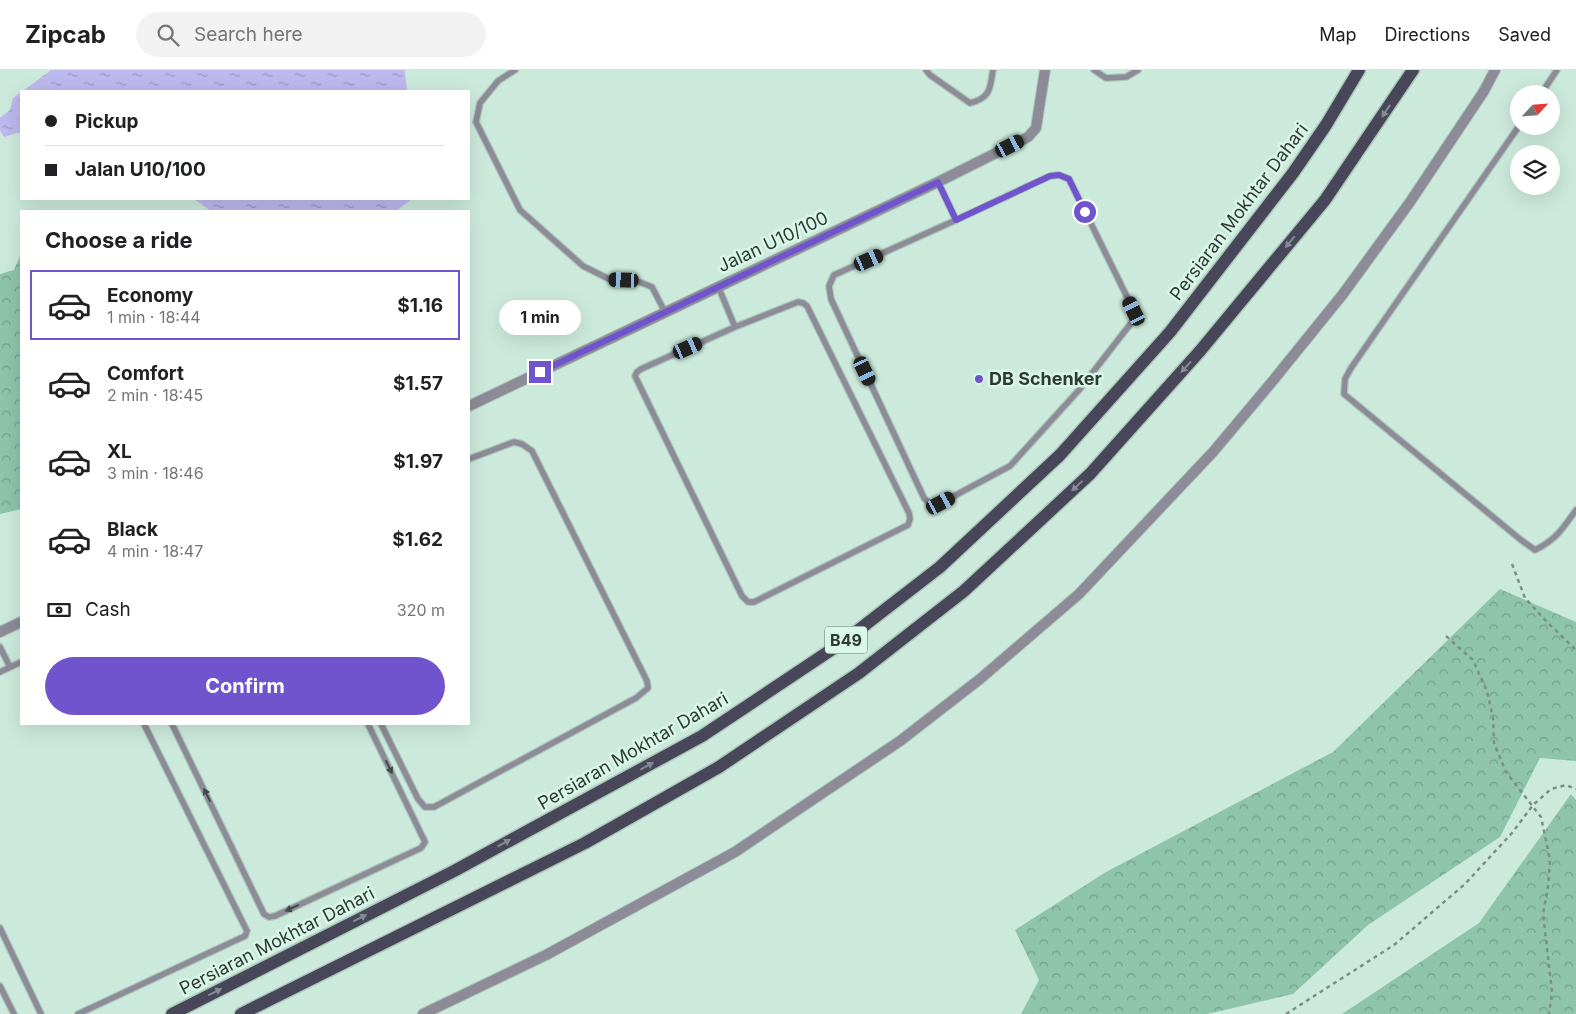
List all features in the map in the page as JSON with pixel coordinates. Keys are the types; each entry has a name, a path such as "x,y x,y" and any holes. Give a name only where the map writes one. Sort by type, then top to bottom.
{"main road":[{"name":"Persiaran Mokhtar Dahari","path":"172,1014 454,871 702,736 843,642 940,567 1060,455 1170,332 1293,173 1326,125 1359,70"},
{"name":"B49","path":"242,1014 585,843 719,767 859,673 964,592 1090,474 1200,351 1325,200 1413,70"}],"street":[{"name":"Jalan U10/100","path":"470,406 938,182 1028,137 1036,128 1045,70"},
{"path":"423,1014 546,955 736,852 900,741 980,680 1079,594 1213,452 1272,383 1343,294 1410,202 1484,91 1495,70"},
{"path":"0,632 20,622"}],"lane":[{"path":"514,70 498,81 480,103 476,122 520,210 582,266 612,280 637,281 652,287 665,312"},
{"path":"926,70 930,75 970,103 981,100 990,90 993,70"},
{"path":"1094,70 1106,78 1126,77 1138,70"},
{"path":"1547,85 1557,70"},
{"path":"1513,135 1351,368 1345,379 1344,394 1535,550 1553,540 1576,510"},
{"path":"1059,175 1069,179 1134,311 1134,316 1132,322 1079,390 1010,466 941,503 931,504 924,498 831,299 829,286 834,276 956,220 1050,176 1059,175"},
{"path":"938,182 956,220"},
{"path":"718,286 735,326"},
{"path":"798,302 804,303 807,306 909,513 910,519 908,525 754,602 748,602 742,596 636,376 641,369 735,326 798,302"},
{"path":"381,725 418,799 425,807 434,807 636,698 648,688 647,681 532,451 522,444 514,442 470,459"},
{"path":"0,647 10,667"},
{"path":"0,672 20,662"},
{"path":"78,1014 245,936 247,932 144,725"},
{"path":"172,725 264,914 269,917 275,916 421,848 425,842 368,725"},
{"path":"0,928 41,1014"},
{"path":"0,986 14,1014"}],"path":[{"path":"1512,564 1526,598 1546,622 1576,650"},
{"path":"1446,636 1473,660 1487,691 1493,718 1494,743 1506,772 1541,817 1550,860 1544,914 1552,992 1549,1014"},
{"path":"1286,1014 1394,945 1465,884 1512,833 1533,805 1550,789 1566,785 1576,788"}],"green space":[{"path":"20,256 20,509 0,514 0,274 14,270"},
{"path":"1500,589 1576,622 1576,761 1540,758 1500,837 1368,925 1293,994 1207,1014 1021,1014 1039,980 1015,930 1106,872 1333,752"},
{"path":"1571,794 1576,800 1576,1014 1342,1014 1479,923"}],"water":[{"path":"51,70 405,70 407,90 24,90"},
{"path":"20,93 20,133 4,137 0,130 0,118 10,110 13,98"},
{"path":"195,200 411,200 397,210 210,210"}],"place":[{"name":"DB Schenker","path":"979,379"}],"route":[{"path":"540,372 938,182 956,220 1050,176 1059,175 1069,179 1085,212"}]}
